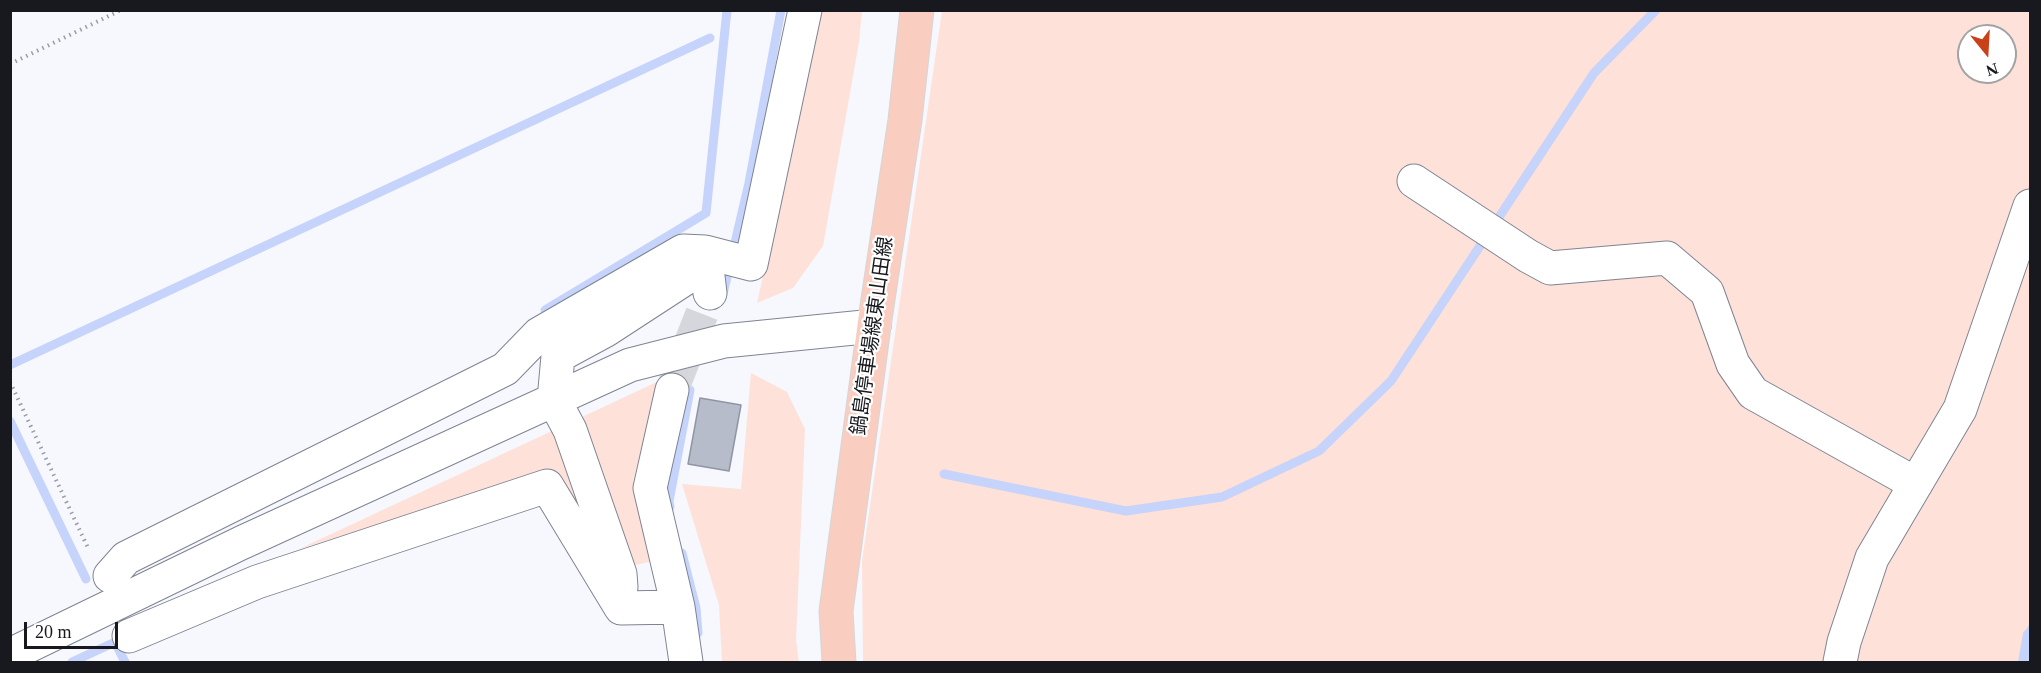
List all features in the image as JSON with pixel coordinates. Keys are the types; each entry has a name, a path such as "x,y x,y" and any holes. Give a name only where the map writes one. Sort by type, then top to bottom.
{"main road":[{"name":"鍋島停車場線東山田線","path":"839,663 836,611 874,326 905,120 917,10"}],"street":[{"path":"110,576 126,558 505,369 539,334 683,251 711,253 751,264 805,10"},
{"path":"1414,181 1550,268 1666,258 1707,292 1733,364 1753,393 1916,484"},
{"path":"1840,663 1844,642 1872,558 1960,409 2023,248 2031,206"},
{"path":"710,293 711,253"},
{"path":"621,608 620,574 570,430 554,400 558,356 606,330 692,274 711,253"},
{"path":"10,655 241,543 630,365 724,341 874,326"},
{"path":"672,390 650,488 678,608 686,663"},
{"path":"129,636 257,582 547,486 621,608"},
{"path":"621,608 678,608"}],"path":[{"path":"10,64 121,10"},
{"path":"10,382 96,565 110,576"}],"shaded area":[{"path":"822,11 862,11 859,42 823,246 793,288 757,303"},
{"path":"942,11 2030,11 2030,662 863,662 862,561"},
{"path":"751,373 787,392 805,429 796,640 799,662 722,662 719,605 682,484 741,489"},
{"path":"659,381 633,481 653,561 614,570 545,472 299,549"}],"water":[{"path":"2030,624 2030,662 2018,662 2023,633"}],"building":[{"path":"700,398 741,405 729,471 688,464"}],"waterway":[{"path":"545,310 706,213 727,10"},
{"path":"723,294 749,183 781,10"},
{"path":"944,474 1126,511 1222,497 1319,451 1391,381 1594,73 1656,10"},
{"path":"10,365 710,38"},
{"path":"670,507 669,501 690,390"},
{"path":"10,421 86,579"},
{"path":"682,553 696,608 698,633"},
{"path":"72,662 115,642 125,662"}],"tunnel":[{"path":"672,390 710,293"}]}
